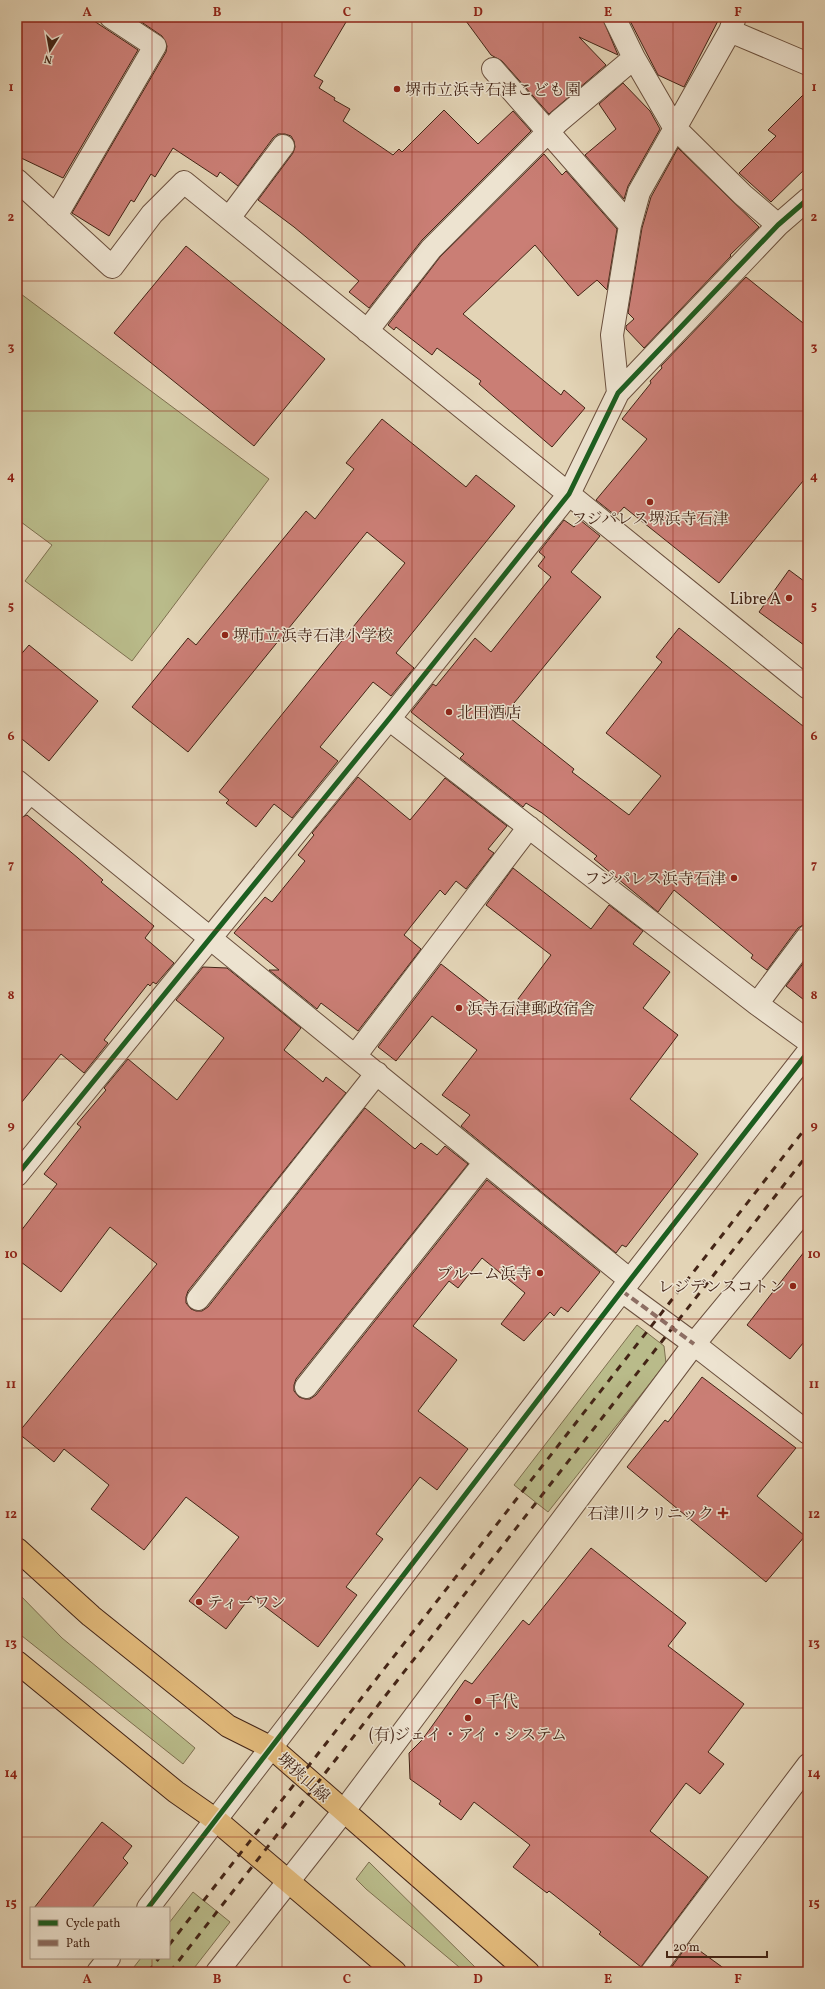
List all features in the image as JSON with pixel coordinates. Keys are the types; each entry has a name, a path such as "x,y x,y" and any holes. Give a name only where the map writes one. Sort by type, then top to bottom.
{"main road":[{"name":"堺狭山線","path":"17,1549 91,1616 228,1726 272,1748 343,1812 528,1972"},
{"path":"17,1662 176,1792 216,1820 395,1972"}],"street":[{"path":"56,216 155,46 111,17"},
{"path":"614,17 634,58 674,127 743,195 778,225"},
{"path":"618,393 612,335 630,225 639,192 733,24 808,64"},
{"path":"367,331 431,249 559,121 634,58"},
{"path":"493,69 630,225"},
{"path":"229,218 283,146"},
{"path":"17,180 112,267 152,214 184,182 808,688"},
{"path":"17,1175 389,719 569,494 618,393 778,225 808,199"},
{"path":"389,719 757,1004 808,1041"},
{"path":"21,793 209,938 377,1073 485,1162 694,1344 808,1433"},
{"path":"356,1056 529,827"},
{"path":"757,1004 808,936"},
{"path":"149,1907 626,1286 808,1052"},
{"path":"198,1299 377,1073"},
{"path":"306,1387 485,1162"},
{"path":"217,1972 343,1812 694,1344 808,1206"},
{"path":"652,1972 808,1765"},
{"path":"98,1972 108,1959"}],"green space":[{"path":"21,294 269,479 132,661 25,581 52,545 17,519 17,299"},
{"path":"637,1325 664,1346 666,1363 548,1512 514,1485"},
{"path":"17,1592 62,1638 195,1748 183,1764 17,1632"},
{"path":"369,1862 480,1972 465,1972 366,1889 356,1879"},
{"path":"193,1892 230,1922 191,1972 130,1972 140,1959 170,1959 170,1922"}],"building":[{"path":"17,17 88,17 138,50 63,178 17,156"},
{"path":"134,17 349,17 314,76 323,81 319,88 335,98 334,100 350,109 343,121 393,155 399,149 402,152 444,110 478,144 513,111 531,131 422,240 369,308 349,292 359,281 294,227 258,200 293,153 295,147 294,141 291,136 285,134 278,134 273,138 238,186 220,172 217,177 173,148 155,177 151,174 134,202 131,200 109,236 72,213 166,52 167,46 162,36"},
{"path":"463,17 602,17 618,55 579,37 606,65 549,114 502,61 491,55"},
{"path":"628,17 720,17 684,87 658,75"},
{"path":"623,83 650,111 660,129 628,186 624,199 585,155 616,129 599,104"},
{"path":"808,90 808,166 771,202 739,173 776,136 768,130"},
{"path":"678,148 759,227 730,255 731,256 644,348 626,329 626,326 634,319 628,313 642,228 651,197"},
{"path":"544,154 562,175 566,171 617,229 607,290 597,280 578,296 535,245 463,314 561,395 564,390 585,408 552,447 479,384 481,381 437,348 432,355 396,327 394,330 388,325 440,257"},
{"path":"186,246 325,359 254,446 114,333"},
{"path":"746,277 808,327 808,475 719,583 624,507 616,516 596,500 647,439 622,419 651,383 650,381 662,368 661,366"},
{"path":"382,419 466,487 476,475 515,506 396,653 414,668 391,696 373,682 320,747 338,761 292,818 274,804 256,827 226,803 229,800 219,792 405,563 367,532 188,752 132,707 188,638 196,645 306,511 315,519 354,469 346,463"},
{"path":"564,520 574,527 580,520 600,536 571,572 601,597 505,714 574,769 572,772 629,815 661,776 606,733 662,662 656,657 679,628 808,730 808,924 798,928 767,970 751,958 753,955 674,890 658,912 594,859 597,856 542,813 526,803 523,807 460,758 464,754 411,712 433,684 436,686 475,638 491,652 551,577 538,566 545,557 539,552"},
{"name":"Libre A","path":"789,570 808,584 808,648 759,612"},
{"path":"29,645 98,701 49,761 17,735 17,659"},
{"path":"358,777 410,820 445,778 507,826 488,849 494,853 466,889 456,881 445,895 440,890 404,935 421,949 358,1031 321,1003 317,1009 269,970 279,970 234,933 265,897 272,902 305,861 298,855 314,835 312,833"},
{"path":"27,815 103,880 101,882 154,926 145,938 174,963 156,984 153,982 150,986 148,984 104,1040 108,1043 84,1073 61,1054 17,1108 17,819"},
{"path":"513,868 591,929 609,905 643,931 633,944 670,972 643,1008 678,1035 630,1099 698,1154 626,1247 622,1245 616,1253 461,1126 470,1115 442,1095 477,1050 432,1016 396,1061 378,1047 441,964 506,1015 551,955 486,905"},
{"path":"808,957 808,1003 786,986"},
{"path":"203,967 227,968 301,1028 284,1050 323,1082 326,1077 346,1093 188,1291 186,1303 191,1309 202,1311 208,1307 365,1108 415,1149 421,1143 437,1155 445,1146 468,1164 296,1379 294,1391 299,1397 310,1399 316,1395 487,1180 600,1272 568,1312 561,1307 554,1316 550,1312 524,1341 501,1324 525,1293 482,1258 458,1288 449,1281 413,1326 457,1360 418,1411 468,1449 437,1490 420,1477 376,1534 383,1539 346,1587 357,1595 318,1647 251,1596 226,1629 189,1601 239,1537 186,1497 144,1550 91,1509 109,1485 64,1449 54,1462 18,1433 157,1264 110,1227 61,1292 17,1259 17,1236 57,1184 44,1174 81,1127 77,1124 106,1090 104,1088 128,1059 177,1100 224,1038 176,1000"},
{"name":"レジデンスコトン","path":"808,1247 808,1337 790,1359 747,1325"},
{"path":"702,1377 796,1448 757,1496 805,1536 766,1582 627,1467 665,1420 668,1422"},
{"path":"591,1548 686,1623 668,1646 744,1704 708,1752 724,1764 700,1794 686,1783 650,1831 708,1877 641,1967 599,1934 601,1932 549,1891 547,1893 513,1867 530,1845 474,1802 461,1820 439,1804 441,1801 410,1779 409,1753 422,1740 465,1680 472,1684 523,1620 529,1625"},
{"path":"102,1822 132,1846 123,1858 128,1863 93,1907 35,1907"},
{"path":"689,1943 729,1972 668,1972"}],"railway":[{"path":"170,1944 808,1125"},
{"path":"170,1972 808,1154"},
{"path":"148,1972 158,1959"}],"marked path":[{"path":"622,1291 694,1344"}],"cycle path":[{"path":"17,1175 389,719 569,494 618,393 778,225 808,199"},
{"path":"149,1907 630,1280 808,1052"}],"place":[{"name":"堺市立浜寺石津こども園","path":"397,89"},
{"name":"フジパレス堺浜寺石津","path":"650,502"},
{"name":"Libre A","path":"789,598"},
{"name":"堺市立浜寺石津小学校","path":"225,635"},
{"name":"北田酒店","path":"449,712"},
{"name":"フジパレス浜寺石津","path":"734,878"},
{"name":"浜寺石津郵政宿舎","path":"459,1008"},
{"name":"ブルーム浜寺","path":"540,1273"},
{"name":"レジデンスコトン","path":"793,1286"},
{"name":"石津川クリニック","path":"723,1513"},
{"name":"ティーワン","path":"199,1602"},
{"name":"千代","path":"478,1701"},
{"name":"(有)ジェイ・アイ・システム","path":"468,1718"}]}
